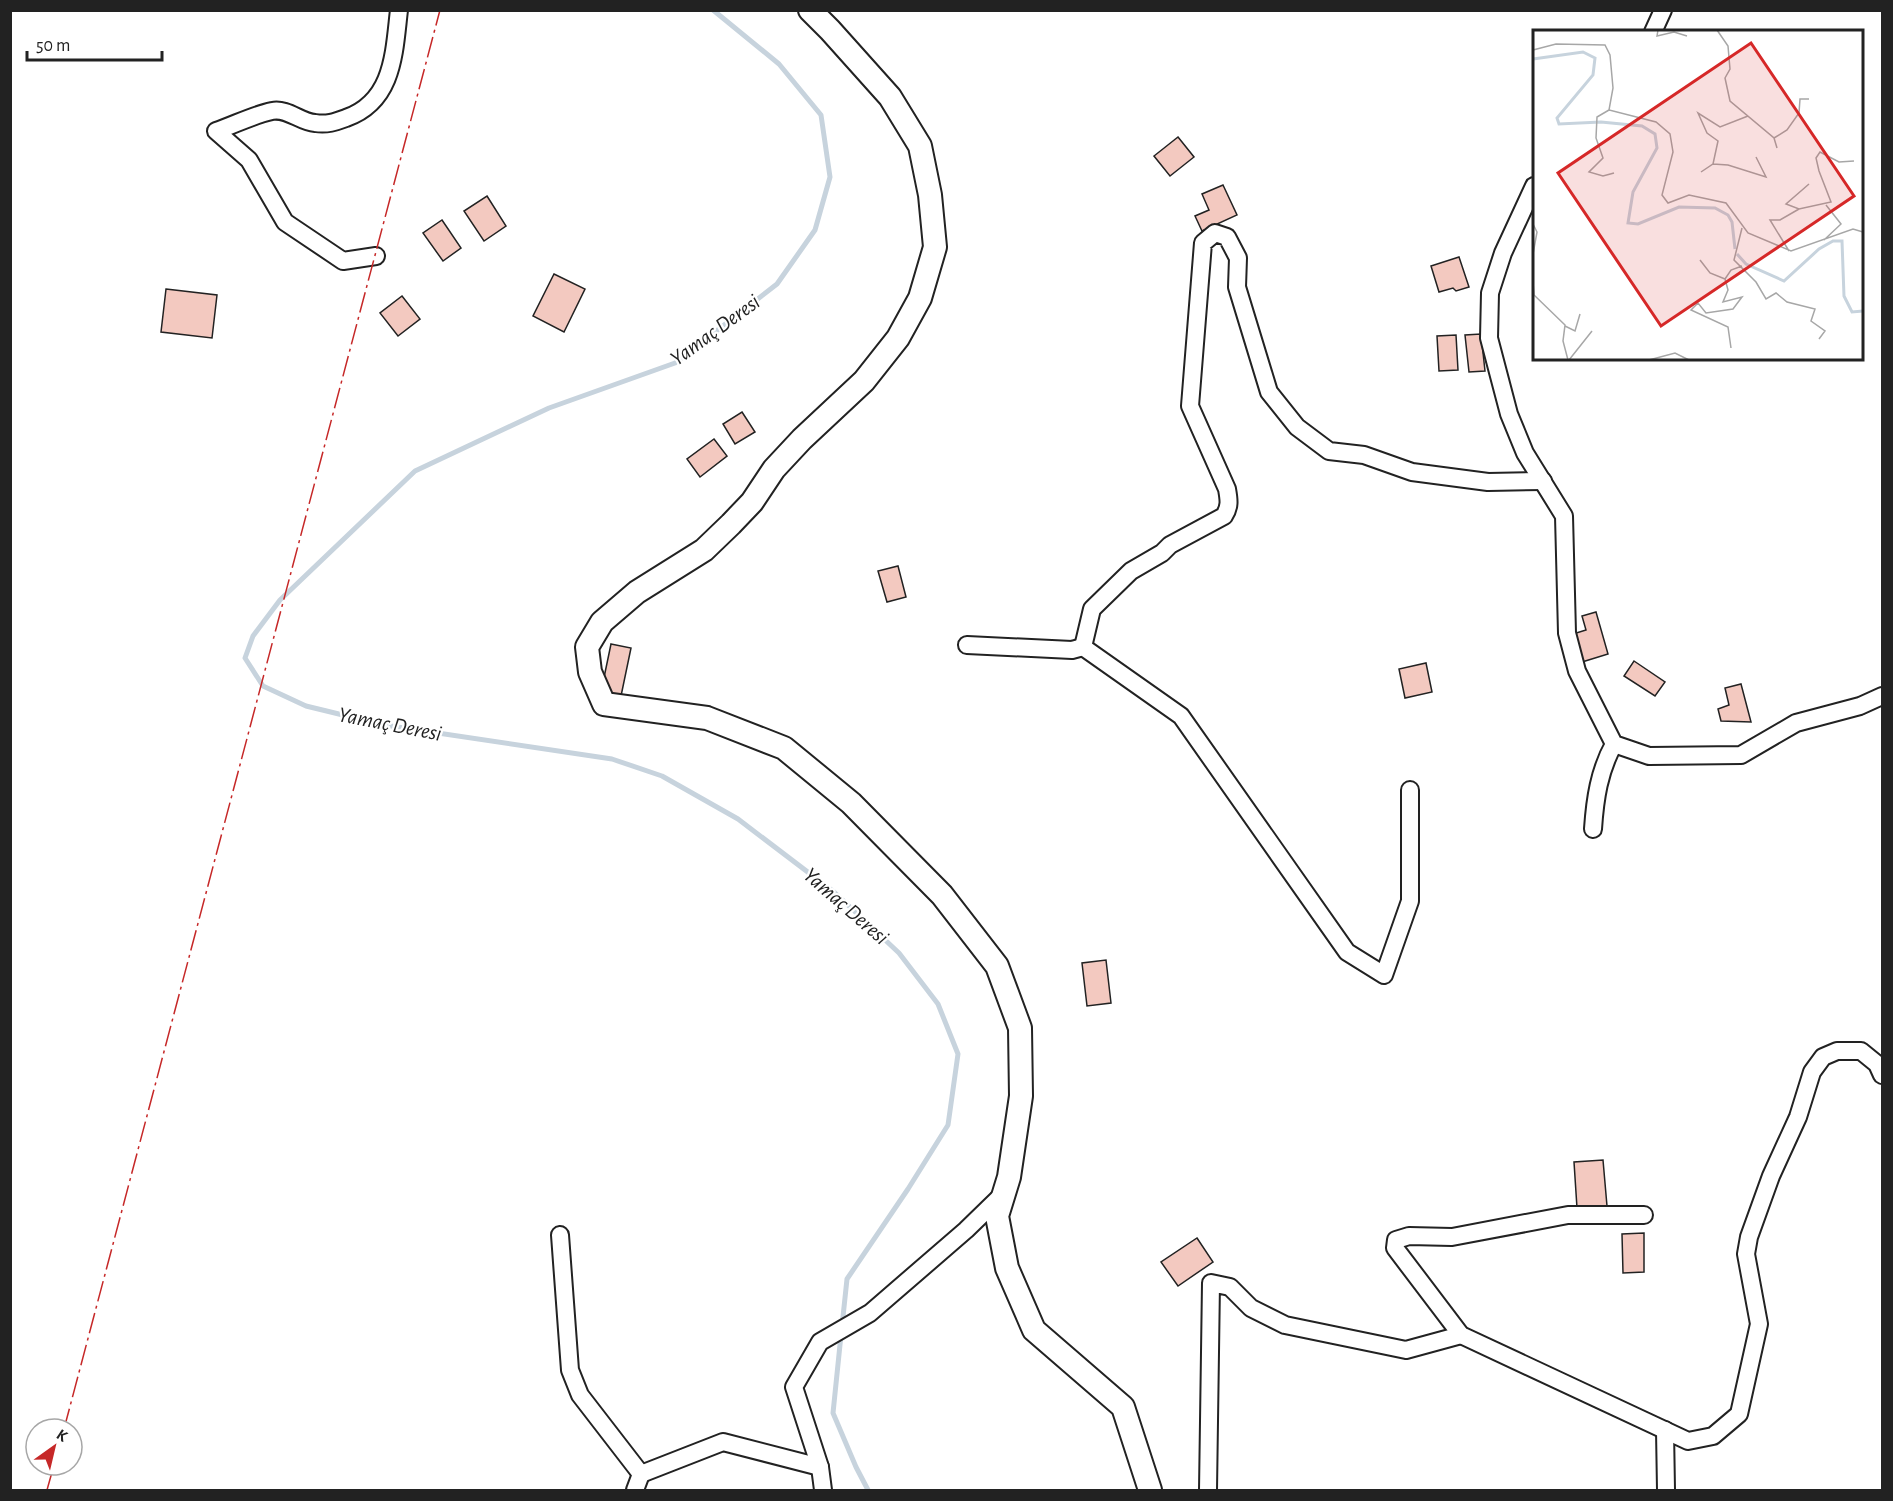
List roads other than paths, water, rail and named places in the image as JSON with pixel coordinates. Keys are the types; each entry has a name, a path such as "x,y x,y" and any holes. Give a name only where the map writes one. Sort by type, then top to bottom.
{"street":[{"path":"376,256 343,261 285,222 249,159 216,131 274,110 291,113 312,123 329,124 356,115 374,101 386,82 393,62 399,10"},
{"path":"810,10 890,97 920,146 930,195 935,246 920,298 898,338 864,381 802,439 774,469 752,502 731,524 704,550 637,592 602,622 587,647 590,672 604,704 707,718 784,748 851,803 942,895 998,966 1020,1028 1021,1096 1009,1177 997,1216 1007,1268 1034,1330 1122,1407 1150,1491"},
{"path":"1654,30 1663,10"},
{"path":"1533,188 1503,253 1490,293 1489,338 1509,414 1525,453 1564,516 1567,633 1577,671 1614,744 1649,756 1741,755 1796,723 1860,706 1882,696"},
{"path":"1083,647 1092,609 1131,571 1224,516 1228,510 1227,489 1190,406 1203,243 1215,234 1227,237 1238,258 1238,287 1269,392 1305,433 1329,451 1365,455 1412,472 1488,482 1543,481"},
{"path":"967,645 1072,650 1083,647"},
{"path":"1083,647 1181,716 1347,952 1384,975 1410,901 1410,790"},
{"path":"1593,829 1596,795 1607,757 1614,744"},
{"path":"1644,1215 1568,1215 1452,1237 1409,1236 1396,1240 1395,1248 1461,1335 1688,1441 1713,1436 1739,1414 1759,1324 1746,1254 1749,1237 1771,1176 1798,1117 1812,1072 1824,1058 1837,1051 1861,1051 1877,1064 1882,1075"},
{"path":"823,1491 820,1467 794,1387 820,1342 870,1313 1004,1194"},
{"path":"560,1235 570,1370 580,1395 640,1474"},
{"path":"1208,1491 1211,1283 1230,1287 1251,1308 1285,1325 1406,1350 1461,1335"},
{"path":"1665,1430 1666,1491"},
{"path":"640,1474 723,1442 820,1467"},
{"path":"635,1491 640,1474"}],"waterway":[{"name":"Yamaç Deresi","path":"713,10 779,64 821,115 830,177 815,230 777,284 675,363 549,408 415,471 280,600 253,636 245,658 263,686 306,706 384,725 612,759 662,776 738,819 834,892 899,953 938,1004 958,1054 948,1125 847,1279 842,1326"},
{"name":"Yamaç Deresi","path":"841,1335 833,1413 868,1490"}]}
